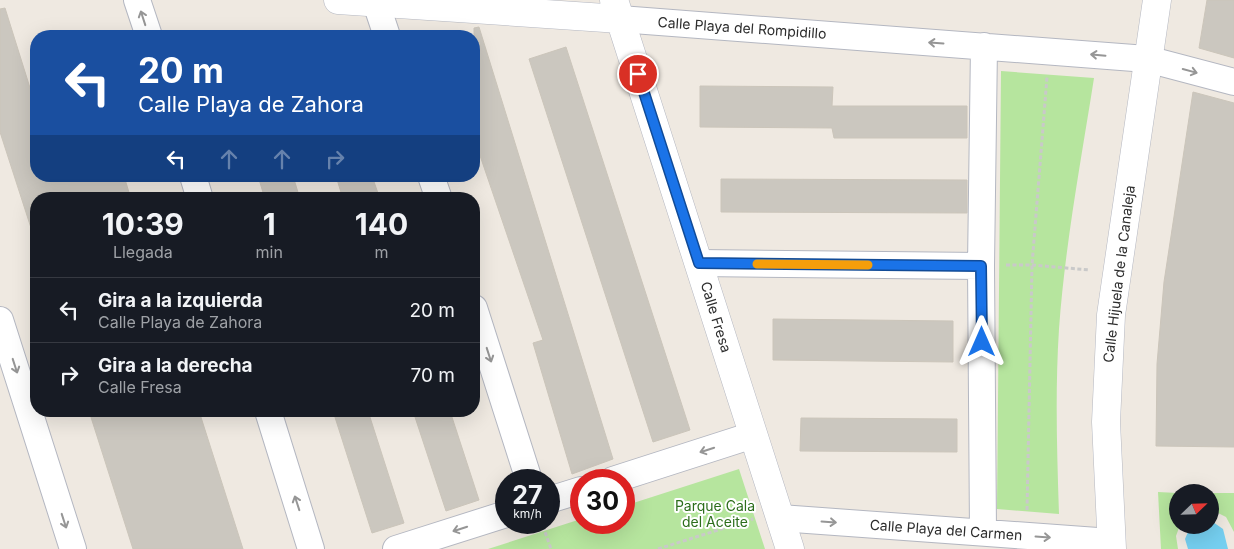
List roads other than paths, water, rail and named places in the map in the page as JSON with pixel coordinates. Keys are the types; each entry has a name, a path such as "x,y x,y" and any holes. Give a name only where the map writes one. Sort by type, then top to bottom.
{"street":[{"path":"137,0 147,30"},
{"name":"Calle Playa del Rompidillo","path":"338,0 376,3 617,10 984,46 1147,59 1234,82"},
{"name":"Calle Hijuela de la Canaleja","path":"1111,546 1106,422 1111,315 1157,0"},
{"path":"376,3 384,30"},
{"name":"Calle Fresa","path":"617,10 790,549"},
{"path":"983,532 981,266 984,46"},
{"path":"699,263 981,266"},
{"path":"0,320 30,414"},
{"path":"480,327 525,469"},
{"path":"31,417 73,549"},
{"path":"270,417 311,549"},
{"path":"635,473 753,435"},
{"name":"Calle Playa del Carmen","path":"779,515 1026,536 1111,546"},
{"path":"396,549 495,518"}],"water":[{"path":"1219,526 1223,529 1228,549 1188,549 1185,539 1187,534 1219,534"}],"park label":[{"name":"Parque Cala del Aceite","path":"715,514"}]}
